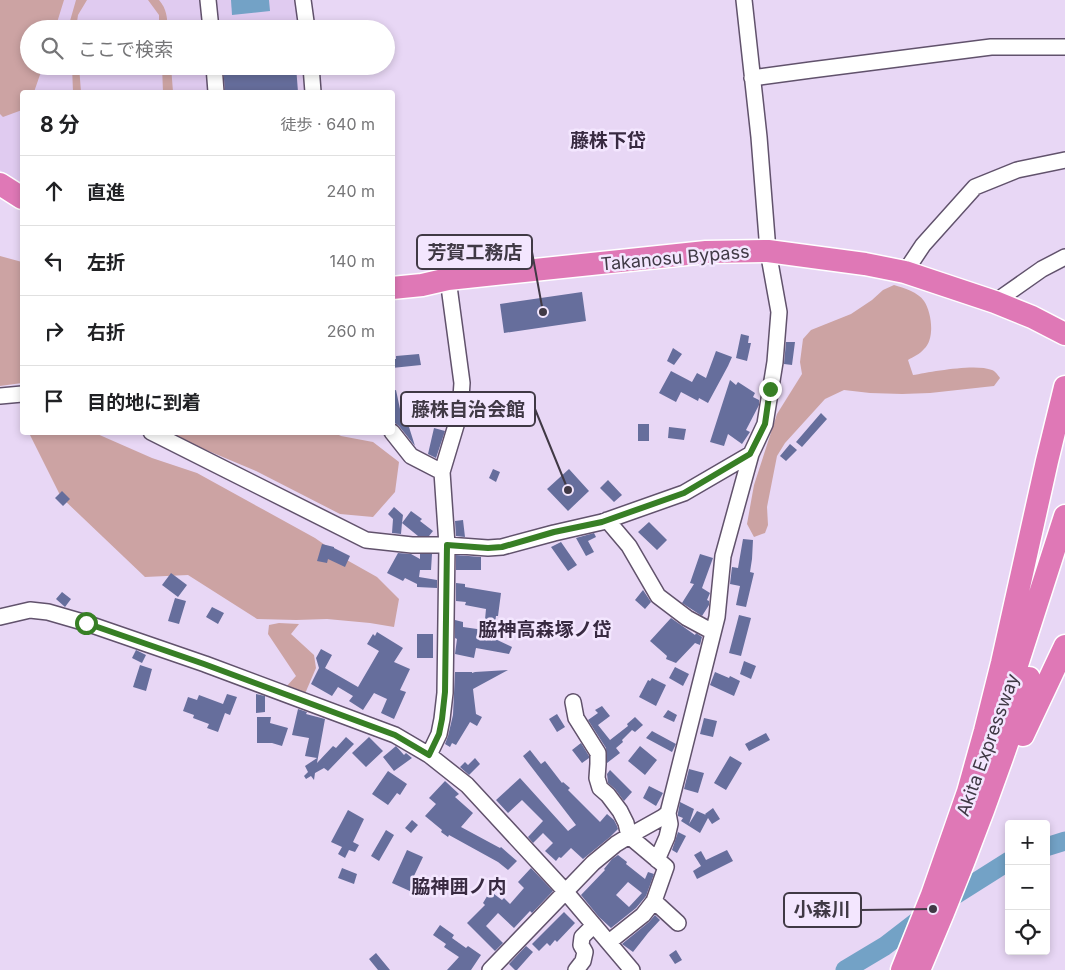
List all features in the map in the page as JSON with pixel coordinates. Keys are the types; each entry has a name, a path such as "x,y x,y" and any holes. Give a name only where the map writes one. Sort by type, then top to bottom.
{"highway":[{"path":"0,184 20,197"},
{"name":"Takanosu Bypass","path":"395,288 422,285 448,279 706,252 768,251 865,264 905,272 995,302 1032,317 1065,334"},
{"path":"919,970 952,890 981,792 1002,663 1065,387"},
{"name":"Akita Expressway","path":"981,792 1012,681 1065,516"},
{"name":"Akita Expressway","path":"981,792 1018,710 1065,562"},
{"path":"902,970 931,898 981,792 1065,646"}],"street":[{"path":"208,0 210,20"},
{"path":"303,0 306,20"},
{"path":"657,860 670,824 668,813 717,617 723,556 750,454 765,424 778,323 779,312 768,251 744,0"},
{"path":"752,78 991,47 1065,47"},
{"path":"215,75 216,90"},
{"path":"312,75 313,90"},
{"path":"905,272 924,245 974,187 1017,170 1065,160"},
{"path":"995,302 1042,269 1065,257"},
{"path":"429,755 439,734 445,683 447,545 442,472 460,412 462,383 448,279"},
{"path":"0,396 20,394"},
{"path":"160,435 366,540 412,545 488,548 502,547 554,532 607,520 684,493 750,454"},
{"path":"394,435 411,456 442,472"},
{"path":"607,520 629,546 658,596 687,618 713,632"},
{"path":"0,617 30,610 48,612 86,623 204,664 395,735 429,755 467,785 565,891 632,970"},
{"path":"573,702 576,718 598,753 597,778 600,788 620,811 626,823 629,836 666,867 654,901 643,915 609,942"},
{"path":"490,970 594,863 616,844 668,813"},
{"path":"654,901 678,923"},
{"path":"576,970 583,961 585,952 581,945 582,937 594,925"}],"shaded area":[{"path":"0,0 296,0 298,20 20,20 20,75 304,75 306,90 20,90 20,185 0,170"},
{"path":"0,0 64,0 58,20 20,20 20,75 40,75 35,90 20,90 20,111 3,117 0,114"},
{"path":"76,0 87,0 78,15 77,20 70,20"},
{"path":"148,0 159,0 162,3 167,20 159,20 159,15"},
{"path":"72,75 80,75 81,90 73,90"},
{"path":"162,75 172,75 173,90 163,90"},
{"path":"0,256 20,261 20,383 0,386"},
{"path":"894,285 918,295 924,301 929,312 930,339 921,352 908,360 913,375 975,367 992,370 1000,378 994,386 902,394 844,390 825,399 785,443 777,456 767,507 768,525 765,533 754,537 747,524 754,485 777,414 802,374 800,362 803,339 811,330 851,314 883,290"},
{"path":"30,435 100,435 152,458 197,473 315,538 345,559 377,577 399,599 394,627 327,619 257,619 188,575 145,577 61,497"},
{"path":"172,435 339,435 373,442 399,462 395,492 373,517 340,514 256,471"},
{"path":"279,623 299,624 291,634 314,655 316,668 304,696 285,688 296,676 268,634 269,625"}],"water":[{"path":"231,0 269,0 270,11 232,15"}],"building":[{"path":"224,75 297,75 298,90 225,90"},
{"path":"582,292 586,321 504,333 500,304"},
{"path":"741,334 749,336 748,343 751,343 747,361 736,358"},
{"path":"786,342 795,342 792,365 784,364"},
{"path":"673,348 682,354 674,365 667,361"},
{"path":"716,351 732,357 708,403 699,398 698,401 681,392 676,402 659,393 671,371 692,382 697,373 706,378"},
{"path":"419,354 421,365 395,368 396,356"},
{"path":"730,380 736,385 738,382 755,393 753,397 759,400 759,405 746,430 750,432 742,444 728,434 724,446 710,442"},
{"path":"395,390 400,409 403,408 415,446 395,423"},
{"path":"821,413 827,419 802,447 796,442"},
{"path":"638,424 649,424 649,441 638,441"},
{"path":"669,427 686,429 684,440 668,438"},
{"path":"434,428 445,431 436,458 428,454"},
{"path":"790,444 797,450 786,461 780,456"},
{"path":"493,469 500,472 496,482 489,478"},
{"path":"569,469 589,491 568,511 547,489"},
{"path":"608,480 622,495 614,502 600,488"},
{"path":"62,491 70,499 63,506 55,498"},
{"path":"394,507 403,515 401,534 392,533 393,519 388,514"},
{"path":"411,511 433,531 429,536 418,536 402,523"},
{"path":"463,520 465,537 456,536 455,521"},
{"path":"649,522 667,540 657,550 638,532"},
{"path":"594,533 596,537 588,541 594,552 586,556 576,538"},
{"path":"743,539 753,540 750,572 754,573 746,607 736,605 740,586 730,584 732,567 738,568"},
{"path":"561,542 577,565 568,571 551,547"},
{"path":"322,544 334,547 350,556 345,567 328,559 327,563 317,561"},
{"path":"398,553 411,554 420,559 420,554 432,554 431,570 420,570 419,577 437,580 437,588 417,587 417,584 405,578 403,581 387,573"},
{"path":"700,554 713,558 702,588 710,593 707,600 709,605 702,616 682,603 694,584 690,583"},
{"path":"456,555 481,557 481,570 456,570"},
{"path":"171,573 187,585 178,597 162,585"},
{"path":"456,583 465,584 465,587 501,593 493,638 512,647 509,654 476,648 474,658 455,654 457,639 455,638 455,620 463,622 463,627 484,630 486,609 465,605 466,602 456,601"},
{"path":"643,590 651,602 645,609 635,600"},
{"path":"62,592 71,599 65,607 56,599"},
{"path":"175,598 186,601 179,624 168,621"},
{"path":"212,607 224,613 218,624 206,617"},
{"path":"739,615 751,618 741,656 729,653"},
{"path":"671,618 695,635 696,633 702,637 700,645 695,643 676,663 666,659 667,656 650,641"},
{"path":"377,632 403,648 394,662 410,669 400,690 406,692 394,719 381,713 387,699 374,693 363,710 349,701 353,696 338,687 332,696 311,684 319,668 316,658 321,649 332,655 325,668 358,687 379,651 367,644 373,634 375,636"},
{"path":"417,634 433,634 433,658 417,658"},
{"path":"136,650 146,655 142,663 132,658"},
{"path":"744,661 756,666 751,679 740,674"},
{"path":"140,665 152,669 146,691 133,687"},
{"path":"675,667 689,674 683,686 669,678"},
{"path":"508,670 473,689 476,714 482,717 477,726 470,722 456,745 452,743 450,747 445,744 453,715 455,672 472,673"},
{"path":"715,672 740,681 734,696 710,685"},
{"path":"652,678 666,685 656,706 639,697 648,680 650,681"},
{"path":"227,694 237,697 230,715 225,713 218,732 207,728 209,724 193,718 194,715 183,711 188,697 197,700 199,695 223,704"},
{"path":"256,694 265,696 265,712 256,713"},
{"path":"602,706 610,716 598,725 610,740 628,726 627,724 635,717 643,725 635,732 632,730 622,740 623,742 616,748 620,753 607,763 606,748 588,720 598,713 595,710"},
{"path":"298,709 307,712 306,714 325,719 317,763 333,746 336,748 346,737 354,744 328,771 324,768 315,773 314,780 311,776 306,779 304,776 308,772 305,766 317,758 305,756 309,738 292,735"},
{"path":"668,710 677,715 674,722 663,717"},
{"path":"557,714 565,727 557,732 549,719"},
{"path":"257,717 271,717 270,723 288,728 282,746 272,743 257,743"},
{"path":"704,718 717,721 713,737 700,734"},
{"path":"652,731 676,744 672,752 646,738"},
{"path":"766,733 770,740 749,751 745,744"},
{"path":"369,737 383,751 366,767 352,753"},
{"path":"581,743 589,756 582,763 572,750"},
{"path":"396,746 404,755 406,753 412,758 394,771 383,757"},
{"path":"640,746 657,760 645,775 628,761"},
{"path":"530,750 541,764 545,761 562,783 570,788 568,790 600,822 607,814 614,820 617,826 618,829 610,837 583,859 571,848 556,861 545,851 553,843 543,833 533,843 528,837 543,821 522,800 508,813 496,800 520,778 568,831 576,825 523,756"},
{"path":"730,756 742,763 726,790 714,783"},
{"path":"475,758 480,764 469,775 460,767 465,762 468,765"},
{"path":"689,769 704,773 698,793 684,789"},
{"path":"610,770 632,792 624,801 608,783 607,774"},
{"path":"388,771 407,784 400,795 397,793 388,805 372,794"},
{"path":"445,781 459,794 455,797 473,813 461,827 501,847 517,861 508,870 498,862 449,835 448,837 425,816 436,804 429,798"},
{"path":"649,786 663,793 656,806 643,798"},
{"path":"680,802 694,809 689,824 697,811 706,815 713,808 720,819 712,824 708,818 700,833 681,821 683,818 678,816"},
{"path":"348,810 364,819 353,842 359,845 355,852 349,850 345,858 338,854 342,847 331,842"},
{"path":"412,820 418,825 411,833 405,828"},
{"path":"386,830 394,835 379,861 371,856"},
{"path":"678,832 686,836 677,853 672,850"},
{"path":"407,850 423,857 413,878 417,880 412,892 392,883"},
{"path":"727,850 733,861 697,879 693,871 701,866 694,855 701,851 706,860"},
{"path":"618,855 645,879 648,872 654,874 646,896 636,908 611,928 581,895 605,870 612,859","holes":["628,882 642,893 629,907 616,895"]},
{"path":"342,868 357,874 354,884 338,878"},
{"path":"531,868 553,891 532,913 530,911 514,928 498,913 486,926 503,943 495,951 467,923 485,905 483,903 489,893 502,900 504,898 510,904 524,888 518,882"},
{"path":"564,912 575,923 557,942 555,940 550,946 547,943 539,951 532,944"},
{"path":"655,915 660,920 633,952 622,944 649,922"},
{"path":"440,925 454,935 452,938 466,948 468,946 481,955 471,970 447,970 459,957 444,947 446,944 433,935"},
{"path":"526,946 533,952 515,970 509,964"},
{"path":"676,950 682,960 675,964 669,955"},
{"path":"376,953 390,970 378,970 369,959"}],"waterway":[{"path":"1050,846 1065,841"},
{"path":"845,970 885,946 933,909 1005,864"}],"place":[{"name":"芳賀工務店","path":"543,312"},
{"name":"藤株自治会館","path":"568,490"},
{"name":"小森川","path":"933,909"}],"district":[{"name":"藤株下岱","path":"608,140"},
{"name":"脇神高森塚ノ岱","path":"545,629"},
{"name":"脇神囲ノ内","path":"459,886"}],"route":[{"path":"86,623 204,664 395,735 429,755 439,734 445,692 447,545 488,548 502,547 554,532 602,522 684,493 750,454 765,424 770,389"}]}
